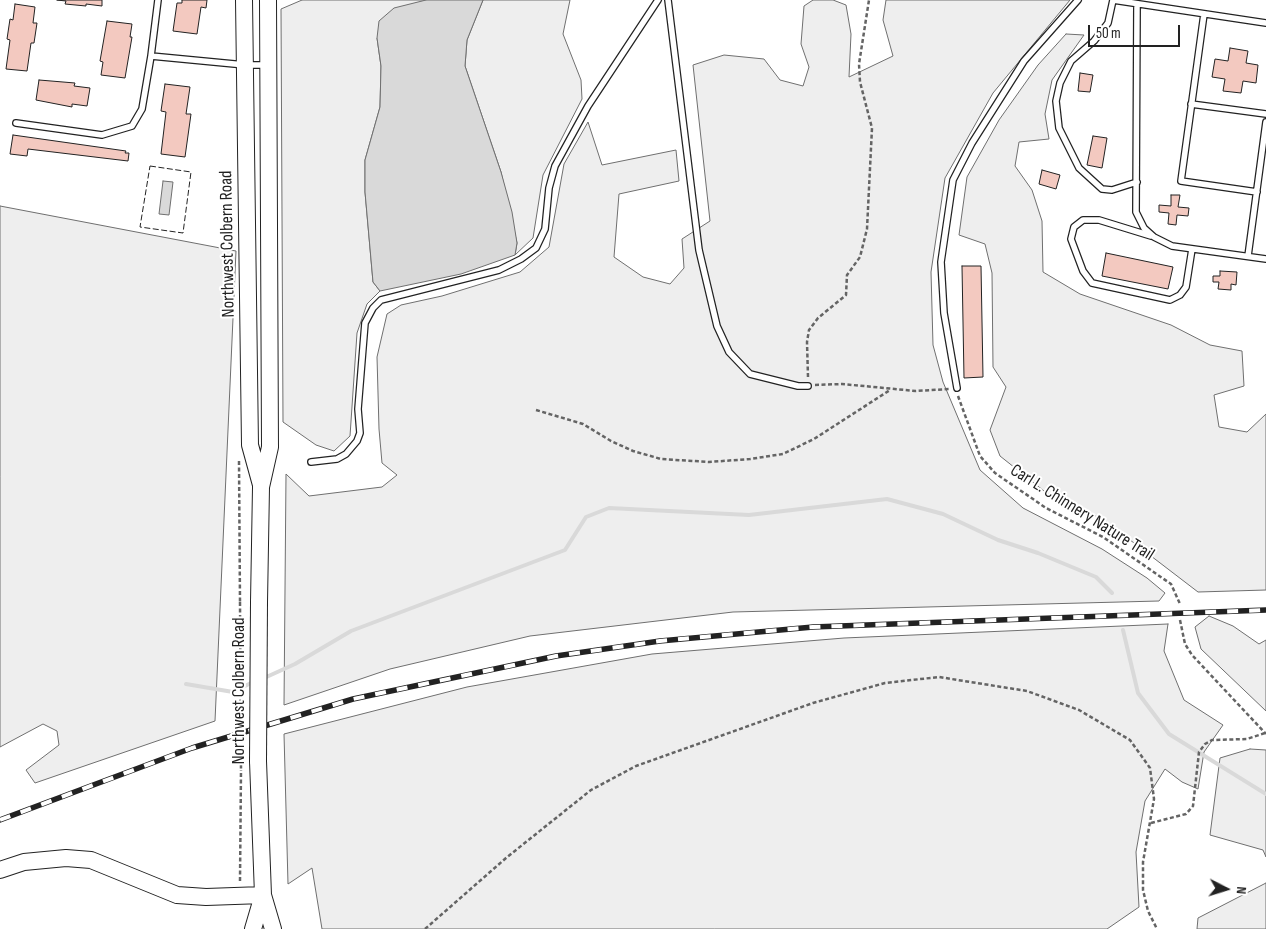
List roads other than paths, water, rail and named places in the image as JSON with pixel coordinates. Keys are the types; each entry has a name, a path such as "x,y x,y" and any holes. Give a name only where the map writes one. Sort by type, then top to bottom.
{"main road":[{"name":"Northwest Colbern Road","path":"244,0 250,444 261,487"},
{"name":"Northwest Colbern Road","path":"268,0 270,447 261,487 258,761 263,895 273,929"},
{"path":"0,870 24,862 66,858 91,860 176,895 206,897 263,895"},
{"name":"Northwest Colbern Road","path":"253,929 263,895"}],"lane":[{"path":"16,122 102,135 132,126 142,109 158,0"},
{"path":"311,462 337,459 346,454 357,441 360,433 358,409 365,323 372,308 381,300 499,270 536,248 545,229 549,188 555,166 588,106 658,0"},
{"path":"668,0 699,250 717,326 729,352 750,374 798,386 808,386"},
{"path":"957,388 944,314 941,262 954,180 976,136 1024,61 1078,0"},
{"path":"1137,182 1112,190 1102,189 1079,168 1059,128 1056,101 1060,83 1071,61 1094,41 1108,23 1113,0 1266,23"},
{"path":"1137,4 1136,212 1144,228 1154,237"},
{"path":"1204,14 1181,181 1257,192"},
{"path":"151,56 245,65 269,65"},
{"path":"1191,104 1266,114"},
{"path":"1248,256 1266,122"},
{"path":"1192,249 1186,286 1180,295 1170,300 1092,283 1083,271 1071,239 1074,226 1083,220 1099,220 1154,237 1172,246 1266,259"}],"waterway":[{"path":"262,679 295,664 351,631 565,550 586,517 609,508 749,515 887,499 943,514 998,540 1038,553 1096,577 1112,593"},
{"path":"1123,630 1138,693 1169,734 1266,794"},
{"path":"186,684 233,692 253,682"}],"railway":[{"path":"0,820 192,748 353,699 556,656 660,641 813,627 1266,610"}]}
